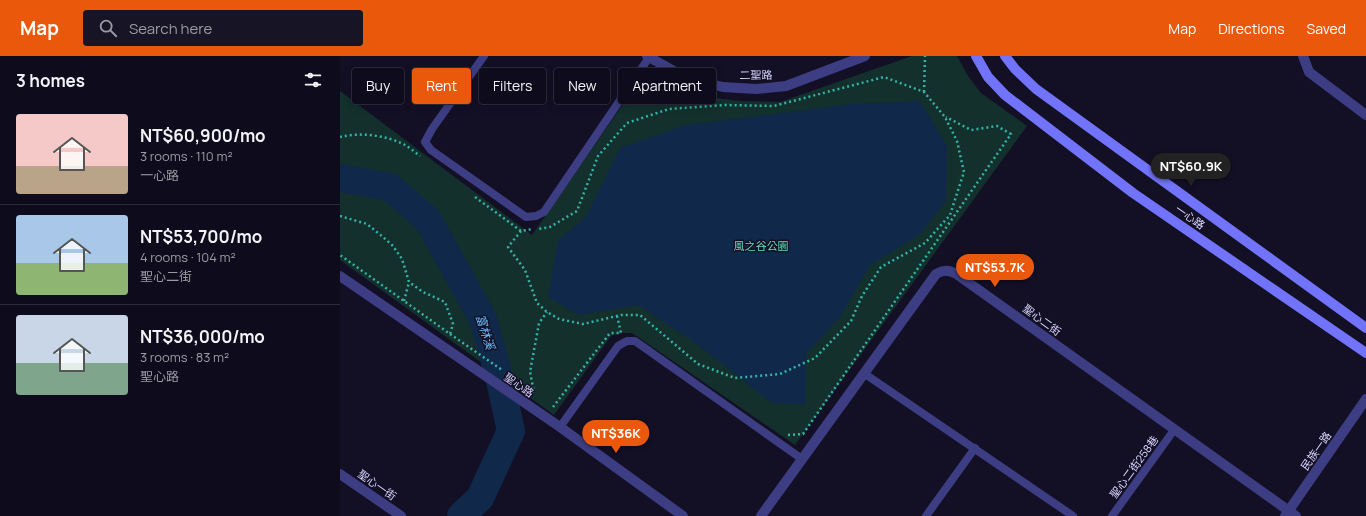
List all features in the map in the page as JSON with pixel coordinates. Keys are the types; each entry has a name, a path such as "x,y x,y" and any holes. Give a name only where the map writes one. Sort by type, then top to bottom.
{"street":[{"name":"二聖路","path":"649,56 688,79 723,87 756,89 786,86 865,56"},
{"name":"一心路","path":"976,56 988,77 1005,95 1133,193 1366,353"},
{"name":"一心路","path":"1005,56 1014,69 1036,89 1366,328"},
{"path":"1303,56 1309,72 1366,115"},
{"name":"聖心二街","path":"761,516 936,274 942,271 955,273 1290,514"},
{"name":"聖心路","path":"340,276 560,427 683,516"},
{"name":"民族一路","path":"1290,514 1366,399"},
{"name":"聖心一街","path":"340,474 401,516"}],"lane":[{"path":"484,56 432,129 425,142 431,150 526,218 536,216 544,212 649,56"},
{"path":"560,427 618,346 627,341 635,342 802,459"},
{"path":"865,374 1073,516"},
{"name":"聖心二街258巷","path":"1112,516 1174,430"},
{"path":"926,516 974,448"}],"path":[{"path":"924,92 925,56"},
{"path":"884,77 924,92 945,117 957,140 964,172 950,215 925,243 882,267 862,296 851,321 815,358 780,374 735,378 698,364 640,315 617,316 584,324 559,319 547,312 537,303 526,270 508,247 521,231 550,227 577,211 598,156 627,123 669,109 725,105 774,106 884,77"},
{"path":"781,435 803,434 1011,134 997,126 971,130 945,117"},
{"path":"340,137 348,135 378,136 404,145 423,158"},
{"path":"472,195 521,231"},
{"path":"340,216 366,224 393,246 402,259 409,282 404,301"},
{"path":"340,255 508,374"},
{"path":"409,282 423,292 445,302 453,324 450,334"},
{"path":"534,392 530,372 539,323 547,312"},
{"path":"617,316 620,333"},
{"path":"549,403 554,407 610,333 625,332"},
{"path":"527,388 539,396"}],"green space":[{"name":"風之谷公園","path":"912,56 957,56 968,76 981,93 1027,126 795,445 632,333 621,333 611,336 554,415 340,260 340,91 352,100 352,104 357,104 532,235 623,104 716,104 716,98 740,101 780,102"}],"water":[{"path":"920,101 947,146 946,201 919,235 870,265 840,317 806,354 805,405 772,403 694,342 638,305 579,315 548,297 558,240 585,218 620,148 685,125 853,104"}],"waterway":[{"name":"富林溪","path":"340,178 390,187 428,220 483,319 499,376 511,431 480,498 461,516"}]}
